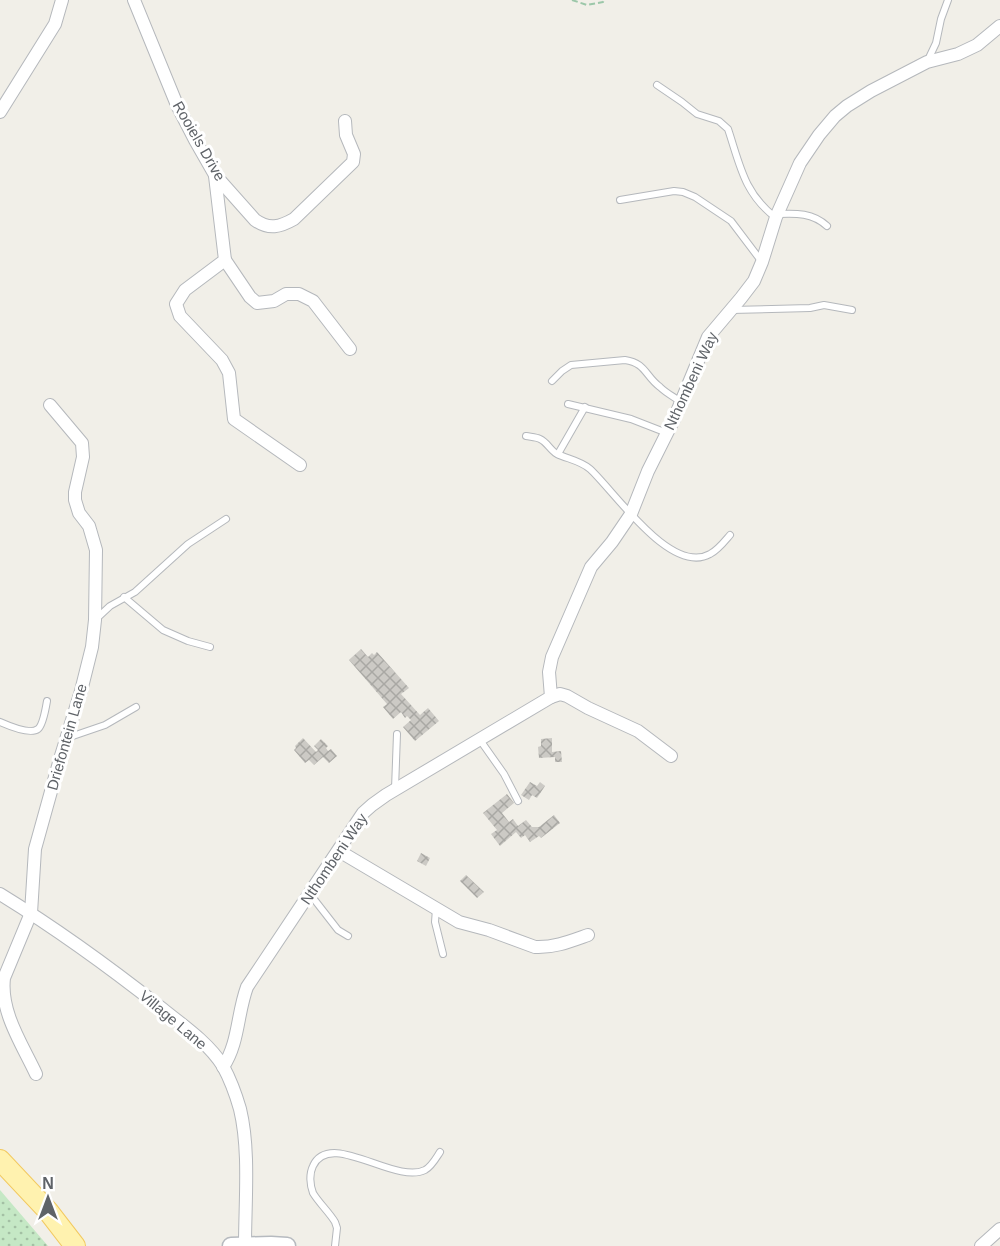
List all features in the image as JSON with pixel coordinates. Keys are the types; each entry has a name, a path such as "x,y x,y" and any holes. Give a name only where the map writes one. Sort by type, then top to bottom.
{"main road":[{"path":"0,1160 48,1211 75,1246"},
{"path":"0,1170 40,1215 63,1246"}],"street":[{"path":"0,112 55,24 62,0"},
{"name":"Rooiels Drive","path":"134,0 177,105 195,140 215,175 255,220 266,226 274,227 282,226 294,219 353,162 354,154 346,135 345,122"},
{"name":"Nthombeni Way","path":"223,1067 233,1049 241,1002 247,987 363,813 395,790 551,697 550,665 591,567 631,514 648,471 699,363 708,337 754,281 777,215 800,163 819,135 835,116 871,91 927,62 958,54 976,45 1000,26"},
{"path":"215,175 225,260 250,297 257,303 274,301 286,294 299,294 313,301 350,349"},
{"path":"225,260 185,290 176,304 180,316 222,360 229,373 234,418 300,465"},
{"name":"Driefontein Lane","path":"36,1074 8,1015 2,988 31,913 36,849 81,690 92,647 95,620 96,550 89,526 79,513 75,500 83,457 82,444 50,405"},
{"path":"551,697 560,694 567,696 638,731 671,756"},
{"path":"339,851 459,922 535,947 562,944 588,935"},
{"name":"Village Lane","path":"0,894 73,941 172,1017 200,1041 223,1067 239,1106 243,1124 245,1151 238,1246"},
{"path":"981,1246 1000,1229"},
{"path":"238,1246 287,1246"}],"lane":[{"path":"927,62 936,44 940,19 948,0"},
{"path":"657,85 697,114 725,125 747,185 765,209 777,215 795,213 815,217 827,226"},
{"path":"620,200 674,191 695,197 731,221 762,262"},
{"path":"731,310 810,308 824,305 852,310"},
{"path":"552,381 571,365 625,360 641,366 658,386 681,402"},
{"path":"568,404 631,419 667,433"},
{"path":"558,454 585,407"},
{"path":"526,436 540,439 555,453 589,468 656,539 675,553 698,557 711,554 730,535"},
{"path":"95,620 107,608 135,592 188,544 226,519"},
{"path":"124,597 163,630 182,639 210,647"},
{"path":"0,722 20,729 31,731 38,729 47,701"},
{"path":"66,738 105,724 136,707"},
{"path":"395,790 397,734"},
{"path":"480,739 504,774 518,801"},
{"path":"310,894 338,930 348,936"},
{"path":"436,909 435,922 443,954"},
{"path":"335,1246 336,1222 315,1195 311,1184 312,1168 322,1155 336,1152 347,1154 379,1166 409,1172 425,1170 440,1152"}],"path":[{"path":"572,0 587,5 604,0"}],"green space":[{"path":"0,1190 48,1246 0,1246"}],"building":[{"path":"361,649 368,657 377,652 409,688 401,694 420,715 428,708 439,721 415,741 403,727 411,720 407,716 405,718 401,712 393,719 383,707 387,704 349,660"},
{"path":"303,738 316,752 318,750 314,746 321,739 328,746 326,748 328,751 331,749 337,756 329,763 323,757 314,765 309,760 305,763 294,750"},
{"path":"552,738 552,752 561,751 562,762 555,762 555,757 539,758 538,747 541,746 541,739"},
{"path":"530,782 537,786 540,782 545,786 537,798 532,795 529,800 521,795"},
{"path":"507,794 514,803 502,813 509,822 513,819 518,826 526,820 532,827 539,827 554,815 560,823 541,838 539,836 530,842 525,835 521,838 516,832 500,846 491,834 497,830 483,813"},
{"path":"421,853 430,858 426,866 417,861"},
{"path":"466,875 484,892 477,898 460,881"}]}
